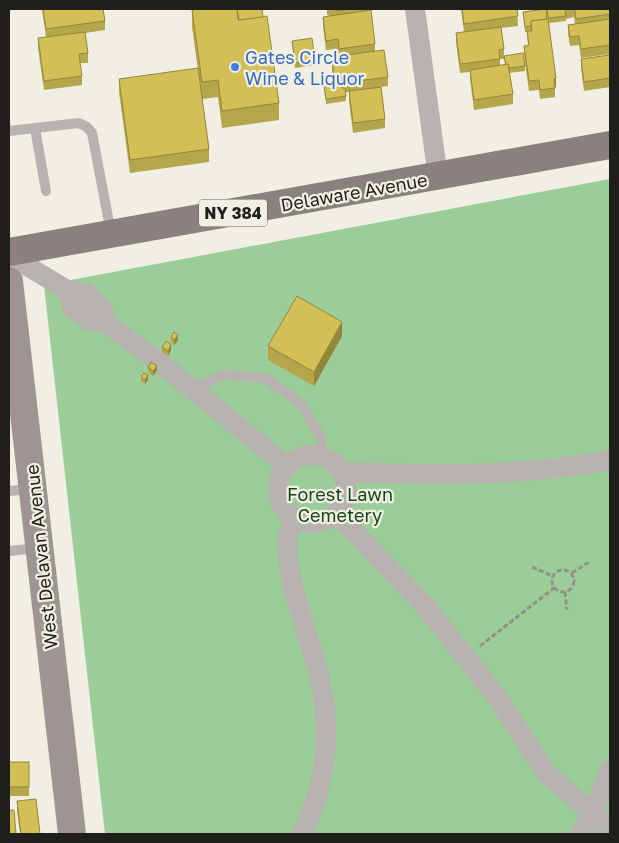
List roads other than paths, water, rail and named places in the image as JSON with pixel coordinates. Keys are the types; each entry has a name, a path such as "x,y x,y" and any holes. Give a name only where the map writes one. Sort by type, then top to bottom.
{"main road":[{"name":"Delaware Avenue","path":"9,254 112,234 438,178 610,145"}],"street":[{"path":"415,9 438,178"},
{"path":"9,254 67,290 86,293 102,308 106,323 159,362 191,390 287,466"},
{"name":"West Delavan Avenue","path":"9,281 21,490 40,548 72,834"},
{"path":"311,455 323,456 335,463 342,472 346,489 344,501 336,513 316,522 305,522 294,517 285,509 279,493 281,476 287,466 300,457 311,455"},
{"path":"342,472 456,476 562,469 610,460"},
{"path":"336,513 426,606 497,697 547,774 610,828"},
{"path":"294,517 287,541 294,586 320,677 327,722 323,771 302,834"},
{"path":"580,834 593,813 610,770"}],"lane":[{"path":"9,131 79,123 88,127 92,133 112,234"},
{"path":"36,128 46,191"},
{"path":"191,390 223,375 266,378 301,404 320,436 323,456"},
{"path":"9,551 40,548"}],"place":[{"name":"Gates Circle Wine & Liquor","path":"235,67"}],"park label":[{"name":"Forest Lawn Cemetery","path":"340,504"}]}
